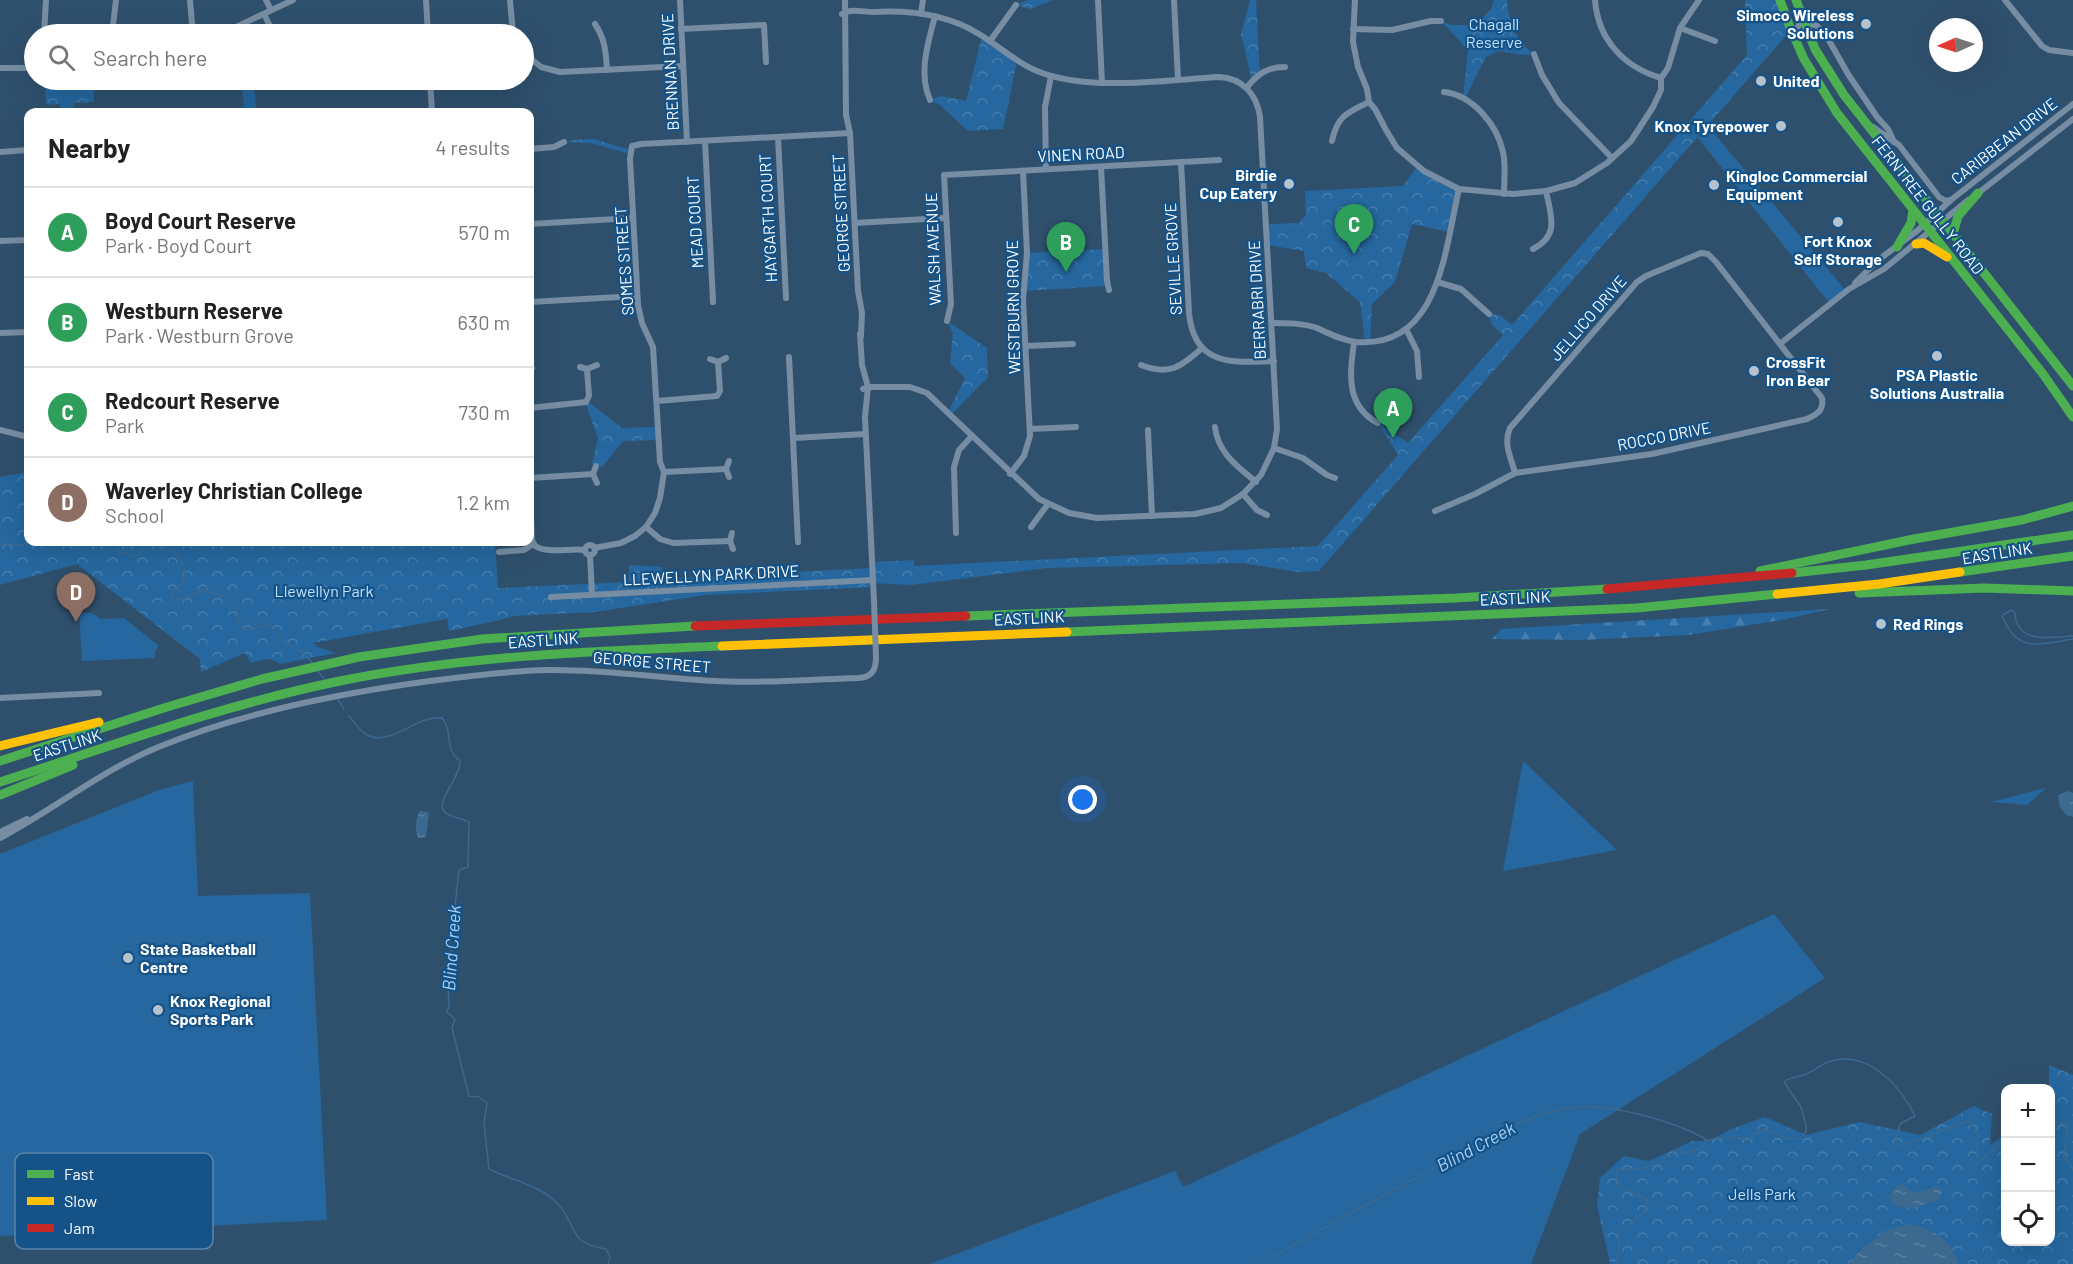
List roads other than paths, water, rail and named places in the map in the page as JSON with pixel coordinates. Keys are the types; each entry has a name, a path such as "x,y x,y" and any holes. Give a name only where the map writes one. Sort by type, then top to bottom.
{"main road":[{"name":"FERNTREE GULLY ROAD","path":"1780,0 1792,36 1808,68 1831,105 2043,374 2073,417"},
{"name":"FERNTREE GULLY ROAD","path":"1796,0 1802,20 1823,64 1862,119 2073,386"},
{"path":"1953,234 1958,216 1978,193"},
{"path":"1897,246 1911,223 1913,210"},
{"path":"1916,244 1924,243 1954,262"},
{"path":"1731,579 1767,569 2022,520 2073,505"},
{"name":"EASTLINK","path":"0,761 166,707 289,672 431,645 482,639 670,627 1456,598 1625,588 1866,565 2073,535"},
{"name":"EASTLINK","path":"0,782 232,708 349,680 470,661 570,652 1637,608 1879,584 2073,556"},
{"path":"1637,608 1938,590 2006,588 2073,591"},
{"path":"0,746 166,707"},
{"path":"0,795 134,739"}],"street":[{"path":"45,24 46,0"},
{"path":"113,24 116,0"},
{"path":"190,0 193,24"},
{"path":"266,0 271,10"},
{"path":"242,24 293,0"},
{"path":"426,0 427,24"},
{"path":"510,0 512,24"},
{"name":"BRENNAN DRIVE","path":"680,0 687,142"},
{"name":"GEORGE STREET","path":"0,838 117,766 161,746 206,730 358,692 468,676 546,670 587,670 734,682 869,676 874,671 876,657 866,434 862,400 867,389 861,379 861,336 857,317 851,114 843,0"},
{"path":"921,13 923,0"},
{"path":"1174,0 1178,79"},
{"path":"1356,0 1358,9 1353,29 1354,54 1359,73 1367,89 1369,102 1390,137 1406,157 1431,175 1459,189 1504,194 1546,191 1575,183 1612,158 1631,141 1648,117 1661,90 1661,78 1668,68 1680,28 1697,1"},
{"path":"1594,0 1600,25 1612,47 1634,67 1661,78"},
{"path":"2005,0 2042,46 2049,50 2073,53"},
{"path":"1098,1 1102,83"},
{"path":"990,41 1016,5"},
{"path":"844,13 898,11 935,16 968,28 1017,61 1051,76 1073,81 1102,83 1224,77 1246,87 1262,71 1285,67"},
{"path":"264,14 269,24"},
{"path":"930,99 925,86 926,50 935,16"},
{"path":"1792,36 1802,20 1817,26 1827,37 1848,74 1877,117 1888,129 1894,141"},
{"path":"1353,29 1392,30 1441,21"},
{"path":"595,24 602,33 605,43 607,70"},
{"path":"681,29 764,25 766,63"},
{"path":"1680,28 1715,41"},
{"path":"1534,54 1542,75 1559,103 1612,158"},
{"path":"534,63 555,72 683,66"},
{"path":"0,68 24,68"},
{"path":"1046,169 1045,107 1051,76"},
{"name":"BERRABRI DRIVE","path":"867,389 910,387 927,393 1033,494 1048,504 1069,513 1097,518 1207,512 1221,508 1243,494 1266,468 1274,448 1278,422 1260,117 1256,100 1246,87"},
{"path":"431,90 432,108"},
{"path":"1444,92 1456,94 1468,100 1480,112 1496,135 1504,158 1504,194"},
{"path":"1332,141 1338,121 1350,111 1369,102"},
{"name":"CARIBBEAN DRIVE","path":"1939,217 1951,200 2073,104"},
{"name":"CARIBBEAN DRIVE","path":"1939,217 1978,193 2073,118"},
{"path":"1862,119 1894,141 1939,197 1946,201 1951,200"},
{"name":"SOMES STREET","path":"646,527 658,506 663,472 660,462 654,347 641,318 637,296 630,154 632,147 641,144 850,134"},
{"name":"HAYGARTH COURT","path":"778,137 786,298"},
{"name":"MEAD COURT","path":"705,141 713,302"},
{"path":"534,149 554,147 564,142"},
{"path":"0,152 24,150"},
{"path":"1910,159 1910,180"},
{"name":"VINEN ROAD","path":"944,175 1219,160"},
{"name":"SEVILLE GROVE","path":"1181,162 1190,318 1193,333 1202,348"},
{"path":"1101,167 1109,290"},
{"name":"WESTBURN GROVE","path":"1010,474 1024,456 1029,443 1030,429 1023,294 1027,251 1023,171"},
{"name":"WALSH AVENUE","path":"944,175 951,304 947,321"},
{"path":"1272,323 1305,325 1354,342 1380,340 1406,329 1425,309 1437,282 1459,189"},
{"path":"1533,249 1548,238 1552,228 1546,191"},
{"path":"1849,290 1877,261 1927,228 1939,217"},
{"path":"534,224 633,218"},
{"path":"855,223 945,218"},
{"path":"1781,343 1849,290 1884,269 1916,244 1927,228"},
{"path":"0,241 24,240"},
{"name":"JELLICO DRIVE","path":"1515,473 1507,443 1510,428 1637,282 1646,276 1705,252 1781,343"},
{"path":"1437,282 1461,289 1490,314"},
{"path":"534,302 637,296"},
{"path":"1406,329 1418,354 1419,377"},
{"path":"0,333 24,332"},
{"path":"1354,342 1350,373 1354,395 1365,415 1378,423"},
{"name":"ROCCO DRIVE","path":"1435,511 1515,473 1652,454 1807,418 1818,413 1823,407 1820,394 1781,343"},
{"path":"1026,346 1073,344"},
{"path":"1140,365 1159,370 1173,368 1183,364 1202,348 1214,357 1228,362 1274,361"},
{"path":"789,357 798,542"},
{"path":"710,359 718,362 726,358"},
{"path":"657,401 717,396 720,391 718,362"},
{"path":"580,367 587,369 597,365"},
{"path":"534,408 586,402 589,396 587,369"},
{"path":"1030,429 1076,427"},
{"path":"1215,427 1218,441 1227,456 1256,482"},
{"path":"0,430 24,436"},
{"path":"1148,430 1152,516"},
{"path":"794,438 866,434"},
{"path":"956,533 954,462 959,450 972,436"},
{"path":"1274,448 1304,458 1335,478"},
{"path":"729,461 726,469 729,477"},
{"path":"596,466 593,474 597,483"},
{"path":"663,472 726,469"},
{"path":"534,478 593,474"},
{"path":"1243,494 1257,510 1266,515"},
{"path":"1031,527 1048,504"},
{"path":"592,594 587,553 589,546 594,549 621,543 646,527 662,541 673,543 730,541"},
{"path":"732,533 730,541 733,549"},
{"path":"534,545 544,550 573,548 587,553"},
{"path":"499,552 522,551 530,546"},
{"name":"LLEWELLYN PARK DRIVE","path":"551,597 873,580"},
{"path":"0,698 99,693"},
{"name":"GEORGE STREET","path":"0,832 51,807"}],"water":[{"path":"2067,791 2073,793 2073,817 2066,815 2060,807 2058,796"},
{"path":"420,811 429,813 426,837 418,838 416,824"},
{"path":"1900,1184 1912,1192 1924,1191 1936,1186 1942,1190 1940,1199 1912,1208 1895,1206 1888,1198"},
{"path":"1910,1224 1927,1229 1940,1237 1951,1248 1959,1264 1850,1264 1857,1254 1884,1231"}],"waterway":[{"name":"Blind Creek","path":"0,544 24,544"},
{"name":"Blind Creek","path":"117,546 120,553 127,553 135,557 141,553 144,546"},
{"name":"Blind Creek","path":"169,546 181,561 185,573 181,585 173,590 172,597 182,600 203,590 225,597 236,606 239,622 244,630 269,625 287,644 302,652 312,662"},
{"path":"2073,636 2045,638 2028,635 2017,623 2012,610 2002,615 2014,636 2030,644 2073,639"},
{"name":"Blind Creek","path":"318,671 324,679"},
{"name":"Blind Creek","path":"337,698 344,709"},
{"name":"Blind Creek","path":"349,716 363,733 378,738 387,737 433,718 442,718 446,724 451,750 460,761 459,768 442,803 443,809 448,815 469,822 468,867 459,870 449,942 452,952 452,972 448,984 449,1007 447,1012 455,1019 452,1028 469,1096 479,1097 487,1103 484,1123 489,1169 548,1195 562,1209 578,1237 593,1246 606,1249 610,1257 608,1264"},
{"path":"1616,1264 1619,1252 1619,1230 1644,1213 1648,1199 1620,1186 1616,1176 1618,1169 1635,1169 1658,1164 1663,1162 1666,1156 1672,1156 1674,1151 1687,1153 1704,1147 1705,1141 1711,1139 1750,1140 1764,1129 1788,1139 1798,1139 1806,1132 1806,1125 1801,1107 1784,1082 1831,1061 1848,1059 1872,1067 1883,1074 1902,1094 1915,1116 1900,1124 1896,1140 1900,1145 1969,1121 1978,1135 1977,1155 1982,1159 2004,1138"},
{"name":"Blind Creek","path":"1260,1264 1493,1136 1551,1111 1582,1107 1619,1110 1677,1126 1707,1140"},
{"path":"2055,1122 2068,1124 2064,1157 2073,1169"}],"place":[{"name":"Simoco Wireless Solutions","path":"1866,24"},
{"name":"United","path":"1761,81"},
{"name":"Knox Tyrepower","path":"1781,126"},
{"name":"Birdie Cup Eatery","path":"1289,184"},
{"name":"Kingloc Commercial Equipment","path":"1714,185"},
{"name":"Fort Knox Self Storage","path":"1838,222"},
{"name":"Redcourt Reserve","path":"1354,254"},
{"name":"Westburn Reserve","path":"1066,272"},
{"name":"PSA Plastic Solutions Australia","path":"1937,356"},
{"name":"CrossFit Iron Bear","path":"1754,371"},
{"name":"Boyd Court Reserve","path":"1393,438"},
{"name":"Waverley Christian College","path":"76,622"},
{"name":"Red Rings","path":"1881,624"},
{"name":"State Basketball Centre","path":"128,958"},
{"name":"Knox Regional Sports Park","path":"158,1010"}],"park label":[{"name":"Chagall Reserve","path":"1494,33"},
{"name":"Llewellyn Park","path":"324,591"},
{"name":"Jells Park","path":"1762,1194"}]}
